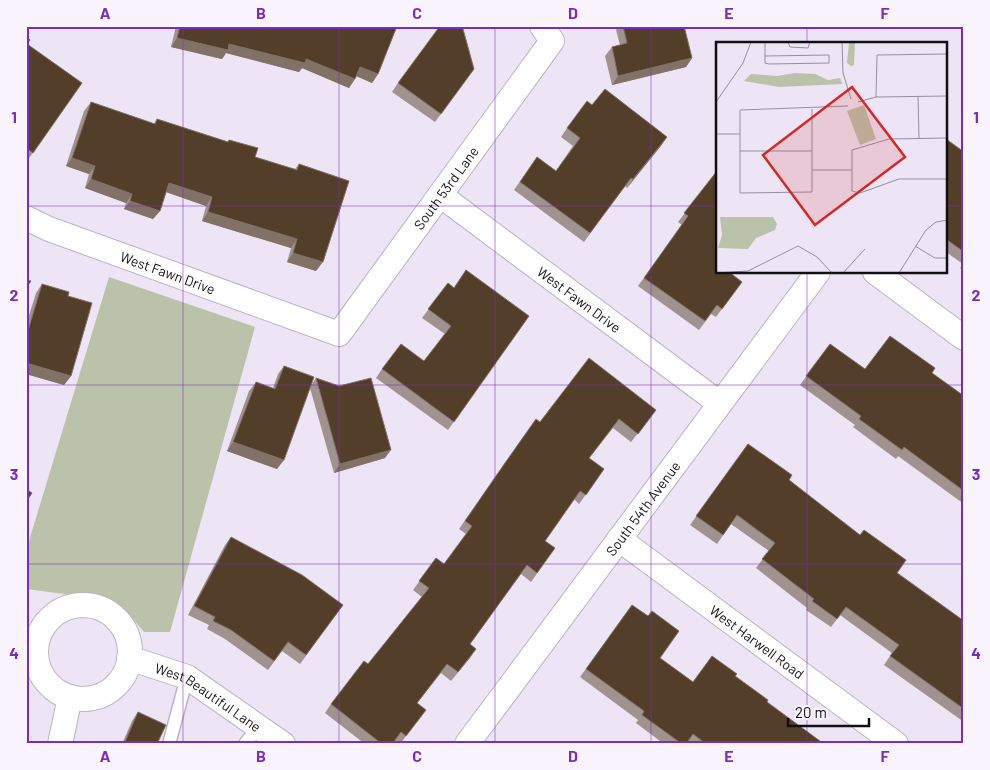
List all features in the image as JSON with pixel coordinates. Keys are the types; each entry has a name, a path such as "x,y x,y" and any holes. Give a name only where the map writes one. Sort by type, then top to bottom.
{"street":[{"name":"South 53rd Lane","path":"339,334 440,195 547,34"},
{"name":"West Fawn Drive","path":"440,195 719,403"},
{"name":"West Fawn Drive","path":"26,218 49,229 339,334"},
{"name":"South 54th Avenue","path":"467,744 816,274"},
{"path":"878,274 964,338"},
{"name":"West Harwell Road","path":"619,539 896,744"},
{"path":"88,605 103,610 116,619 125,631 130,646 129,658 124,676 114,688 100,696 85,699 70,697 56,691 45,680 38,667 32,634 58,612 73,606 88,605"},
{"name":"West Beautiful Lane","path":"129,658 187,677 252,735 283,744"},
{"path":"60,744 70,697"}],"lane":[{"path":"169,744 187,677"}],"green space":[{"path":"109,277 255,327 170,632 144,632 128,613 101,595 72,595 26,589 26,551"}],"building":[{"path":"180,26 397,26 378,74 360,67 355,79 306,59 305,63 229,44 228,50 177,38"},
{"path":"440,26 459,26 463,29 474,69 441,114 398,83"},
{"path":"623,26 684,26 692,58 618,76 612,47 627,43"},
{"path":"26,37 30,40 27,44 82,83 33,153 26,148"},
{"path":"605,89 667,137 633,179 631,178 590,233 520,182 537,157 556,171 580,138 567,128 587,101 592,105"},
{"path":"91,102 155,124 157,119 228,142 229,140 258,148 255,157 297,170 299,164 349,181 323,262 293,253 297,239 208,212 212,197 169,183 160,211 130,201 132,194 91,179 95,166 72,158"},
{"path":"948,140 964,152 964,252 948,240"},
{"path":"716,172 716,274 732,274 742,282 722,309 717,305 705,321 644,278 688,216 684,213"},
{"path":"466,270 529,316 454,422 382,369 401,344 424,361 451,326 428,309 448,283 454,288"},
{"path":"26,280 31,281 26,288"},
{"path":"42,284 69,292 68,296 92,303 71,376 26,363 26,337"},
{"path":"890,336 935,368 932,373 964,396 964,491 904,447 902,450 859,419 861,416 806,376 830,344 865,369"},
{"path":"589,358 656,410 638,434 619,419 589,458 604,469 586,495 580,491 545,541 555,548 537,573 527,565 470,644 476,649 458,672 447,664 417,703 426,710 406,736 401,732 392,744 382,744 331,704 364,661 368,664 429,588 419,581 436,558 444,564 472,526 465,521 505,463 536,419 540,422"},
{"path":"284,366 314,377 284,460 233,442 256,382 275,389"},
{"path":"316,378 339,386 371,378 391,450 340,464"},
{"path":"748,444 792,475 789,480 860,535 864,530 906,560 897,573 964,621 964,709 890,656 899,645 846,607 837,619 812,601 814,599 762,559 775,543 737,515 723,535 696,516"},
{"path":"26,489 32,493 26,502"},
{"path":"231,537 302,575 343,605 306,655 288,642 274,661 231,630 213,621 215,617 194,606"},
{"path":"632,605 648,616 652,611 679,631 660,658 693,682 712,656 737,674 735,676 768,700 767,702 824,744 706,744 693,734 686,744 682,744 642,715 644,711 586,669"},
{"path":"138,712 166,725 157,744 124,744"}]}
